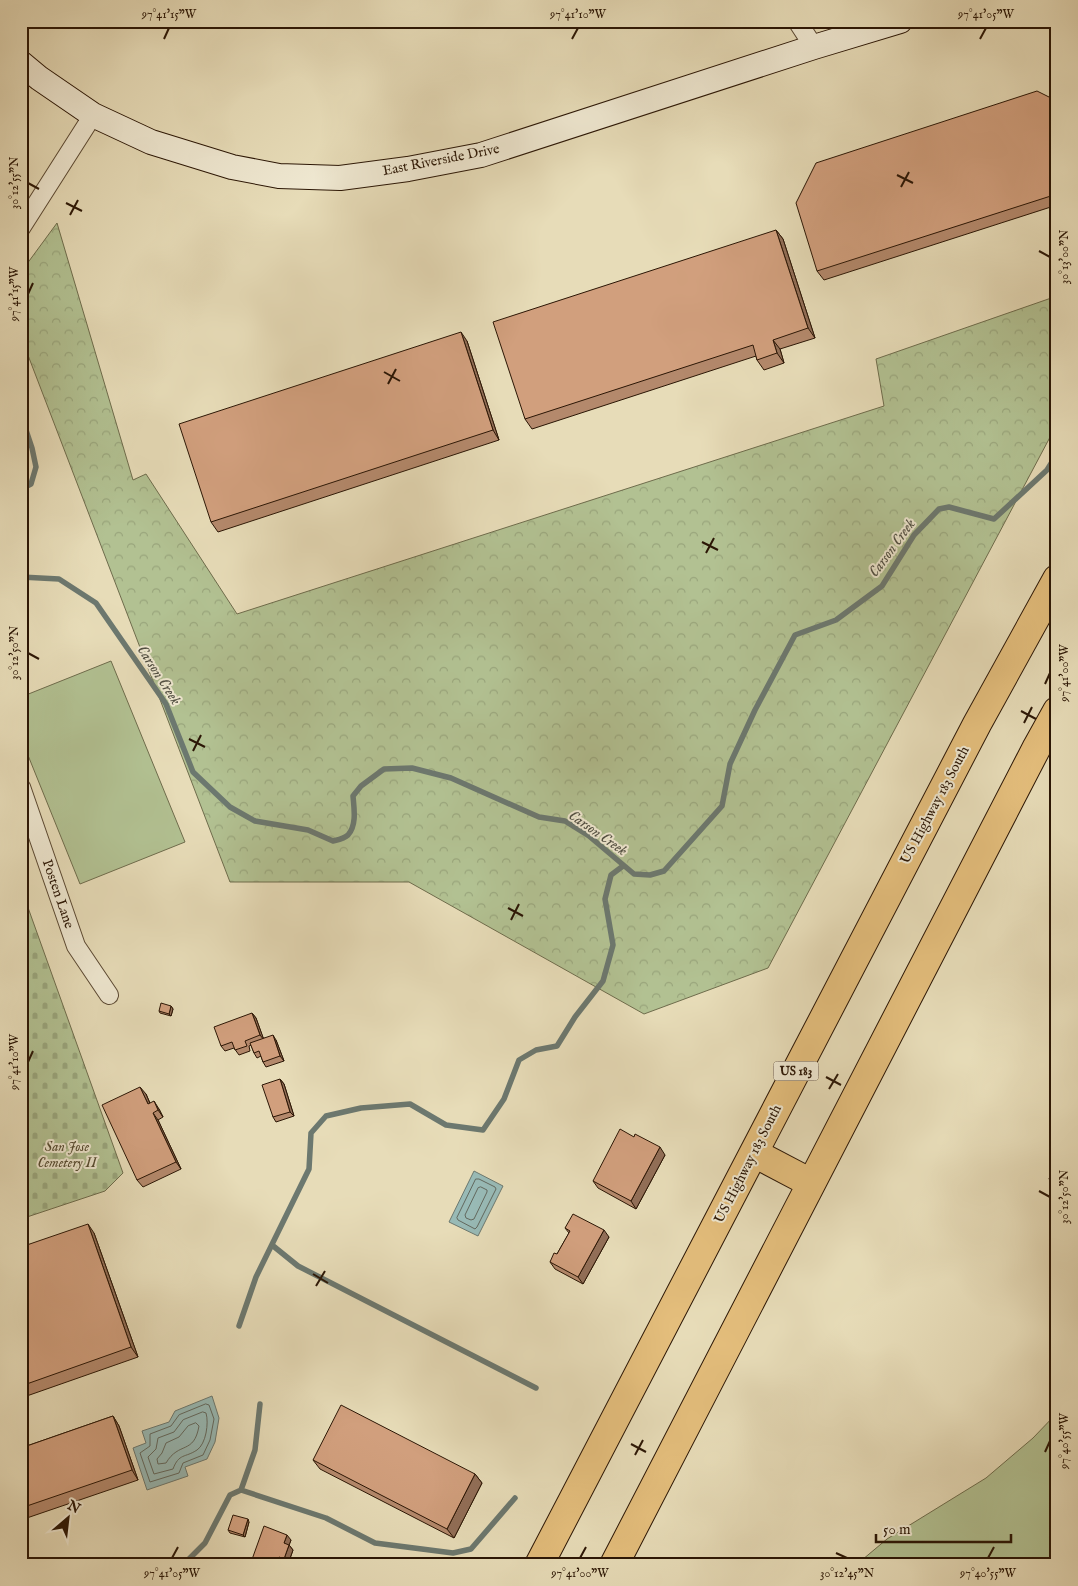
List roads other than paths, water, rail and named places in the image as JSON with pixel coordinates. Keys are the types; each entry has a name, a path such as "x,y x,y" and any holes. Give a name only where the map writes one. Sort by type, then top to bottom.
{"highway":[{"name":"US Highway 183 South","path":"539,1565 977,724 1057,579"},
{"path":"614,1565 1036,747 1057,711"},
{"path":"754,1152 811,1183"}],"main road":[{"name":"East Riverside Drive","path":"21,63 39,78 93,115 150,142 232,167 279,176 340,178 408,169 481,155 900,21"}],"street":[{"path":"798,21 814,47"},
{"path":"21,228 93,115"},
{"name":"Posten Lane","path":"21,786 76,946 109,995"}],"water":[{"path":"474,1171 503,1186 478,1236 449,1222"},
{"path":"212,1396 219,1418 215,1442 207,1459 185,1467 188,1476 147,1490 133,1448 146,1443 142,1431 169,1422 175,1411"}],"waterway":[{"name":"Carson Creek","path":"21,415 36,467 31,484 21,489"},
{"name":"Carson Creek","path":"21,577 59,579 96,603 166,704 193,772 230,807 255,821 308,830 333,841 340,839 348,835 353,826 353,796 361,786 384,769 412,768 451,778 539,817 565,821 589,836 634,874 650,875 664,871 722,806 730,764 755,710 795,635 836,620 882,586 914,535 939,509 949,507 994,519 1047,470 1057,454"},
{"path":"239,1326 256,1277 309,1169 311,1133 326,1116 361,1108 410,1104 446,1125 483,1130 504,1099 519,1060 536,1050 557,1046 575,1017 603,981 613,945 605,899 611,875 623,866"},
{"path":"272,1245 298,1266 536,1388"},
{"path":"241,1490 255,1450 260,1404"},
{"path":"183,1565 205,1543 230,1495 241,1490 326,1518 375,1543 453,1553 471,1549 515,1498"}],"park label":[{"name":"San Jose Cemetery II","path":"67,1156"}]}
